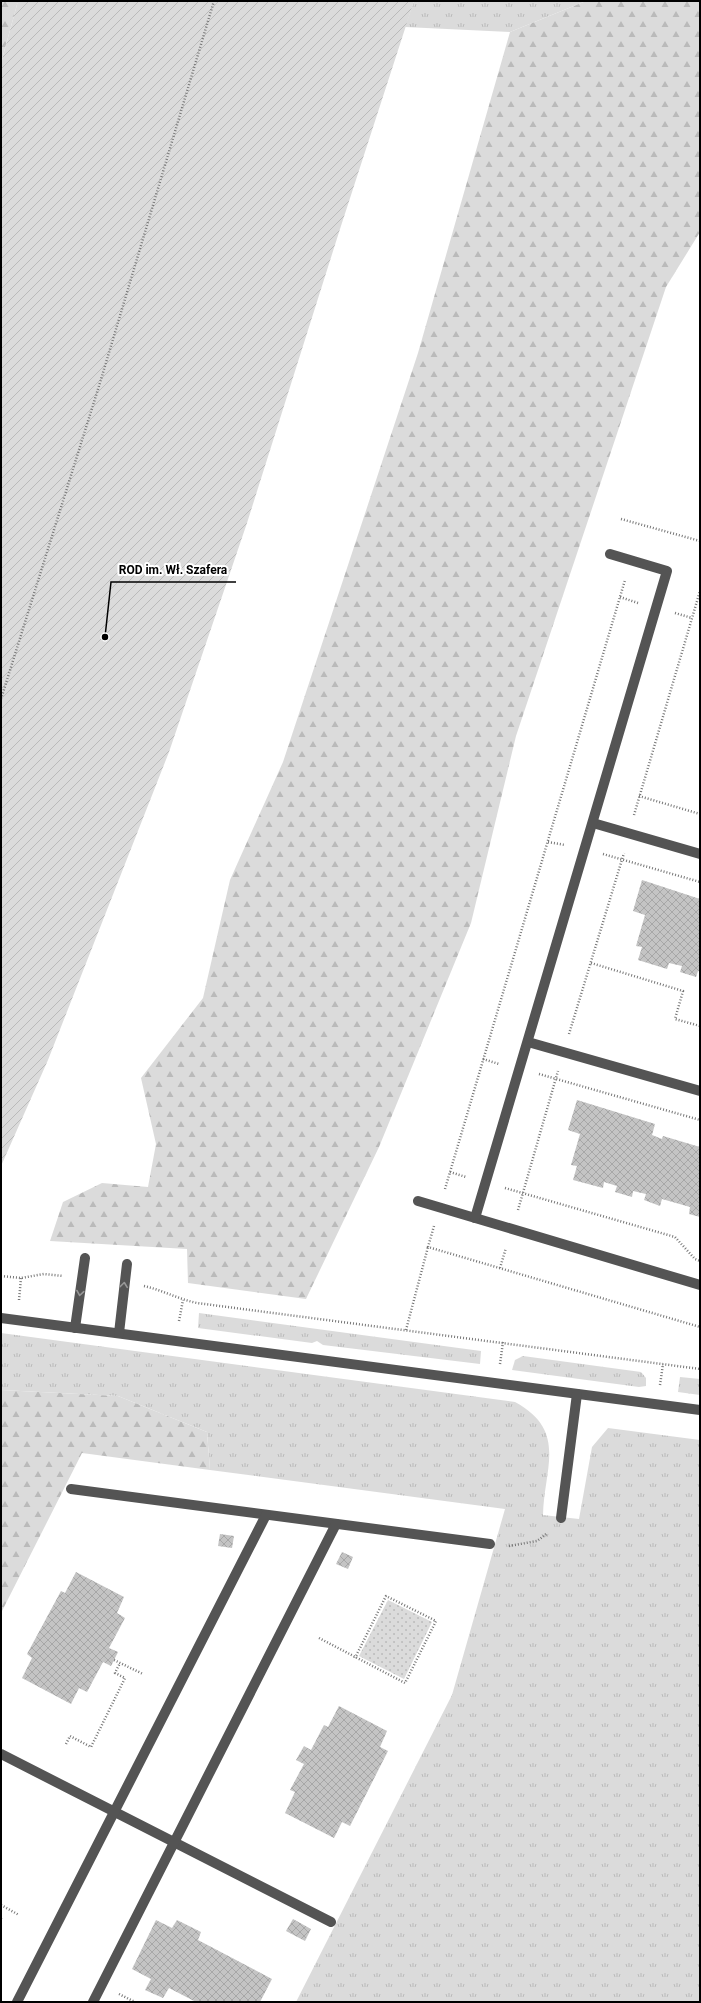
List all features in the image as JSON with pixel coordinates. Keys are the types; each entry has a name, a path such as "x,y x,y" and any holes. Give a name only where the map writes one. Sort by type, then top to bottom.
{"street":[{"path":"475,1218 667,571 610,554"},
{"path":"593,823 700,854"},
{"path":"528,1042 700,1091"},
{"path":"418,1202 700,1285"},
{"path":"75,1328 85,1258"},
{"path":"119,1333 127,1264"},
{"path":"1,1318 700,1410"},
{"path":"561,1518 577,1394"},
{"path":"71,1489 490,1544"},
{"path":"17,2002 266,1515"},
{"path":"93,2002 336,1524"},
{"path":"1,1754 331,1922"}],"path":[{"path":"1,699 99,386 214,1"},
{"path":"621,519 700,541"},
{"path":"700,591 556,1079 524,1193 675,1237 694,1259 700,1261"},
{"path":"639,796 700,814"},
{"path":"548,842 622,859 700,882"},
{"path":"591,963 683,991 675,1019 700,1026"},
{"path":"483,1059 700,1120"},
{"path":"406,1330 428,1247"},
{"path":"1,1276 21,1278 44,1274 64,1276"},
{"path":"18,1305 21,1278"},
{"path":"142,1286 161,1290 183,1300 700,1369"},
{"path":"178,1324 183,1300"},
{"path":"500,1368 503,1342"},
{"path":"659,1389 663,1364"},
{"path":"490,1544 510,1546 538,1541 557,1526 561,1518"},
{"path":"318,1638 355,1658 405,1683 436,1621 386,1596 355,1658"},
{"path":"114,1660 143,1674"},
{"path":"66,1744 70,1736 91,1747 126,1678 115,1673 120,1663"},
{"path":"1,1905 19,1915"}],"green space":[{"path":"1,1 18,1 1,63"},
{"path":"18,1 414,1 247,523 169,752 48,1060 1,1166 1,63"},
{"path":"414,1 586,1 510,32 405,27"},
{"path":"586,1 700,1 700,232 666,287 516,736 471,923 379,1147 306,1299 188,1283 187,1249 50,1241 63,1202 102,1183 148,1187 156,1144 141,1078 203,998 230,880 283,762 418,353 510,32"},
{"path":"199,1313 481,1351 480,1364 323,1345 317,1341 312,1343 198,1328"},
{"path":"1,1333 515,1402 531,1413 542,1425 547,1438 549,1466 543,1515 579,1519 592,1447 608,1428 700,1440 700,2002 296,2002 452,1695 505,1509 210,1470 207,1432 118,1396 1,1390"},
{"path":"523,1356 641,1372 646,1378 646,1386 639,1387 512,1370 515,1360"},
{"path":"680,1377 700,1379 700,1395 678,1392"},
{"path":"1,1390 118,1396 207,1432 210,1470 82,1453 1,1613"},
{"path":"388,1600 432,1622 404,1679 359,1656"}],"building":[{"path":"642,880 700,899 700,972 698,971 696,977 680,972 682,966 669,963 667,969 638,960 642,947 636,946 645,915 633,911"},
{"path":"577,1100 655,1124 652,1135 662,1139 663,1136 700,1147 700,1217 689,1214 690,1207 662,1199 660,1206 644,1200 646,1194 633,1191 632,1197 615,1192 617,1186 604,1182 603,1188 573,1180 577,1166 571,1165 580,1134 568,1130"},
{"path":"220,1534 234,1536 232,1548 218,1546"},
{"path":"342,1552 353,1557 348,1569 336,1564"},
{"path":"76,1572 124,1597 117,1613 125,1618 109,1648 118,1652 111,1666 103,1662 87,1692 79,1688 71,1704 22,1678 32,1658 27,1654 61,1591 65,1593"},
{"path":"339,1706 387,1731 380,1747 388,1751 350,1826 342,1822 334,1838 285,1813 295,1792 290,1790 304,1764 296,1760 304,1746 311,1750 324,1725 328,1727"},
{"path":"293,1919 311,1929 305,1941 286,1931"},
{"path":"156,1920 172,1928 177,1920 201,1932 198,1940 272,1979 260,2002 196,2002 169,1988 163,1998 145,1990 151,1979 132,1969"}],"place":[{"name":"ROD im. Wł. Szafera","path":"105,637"}]}
